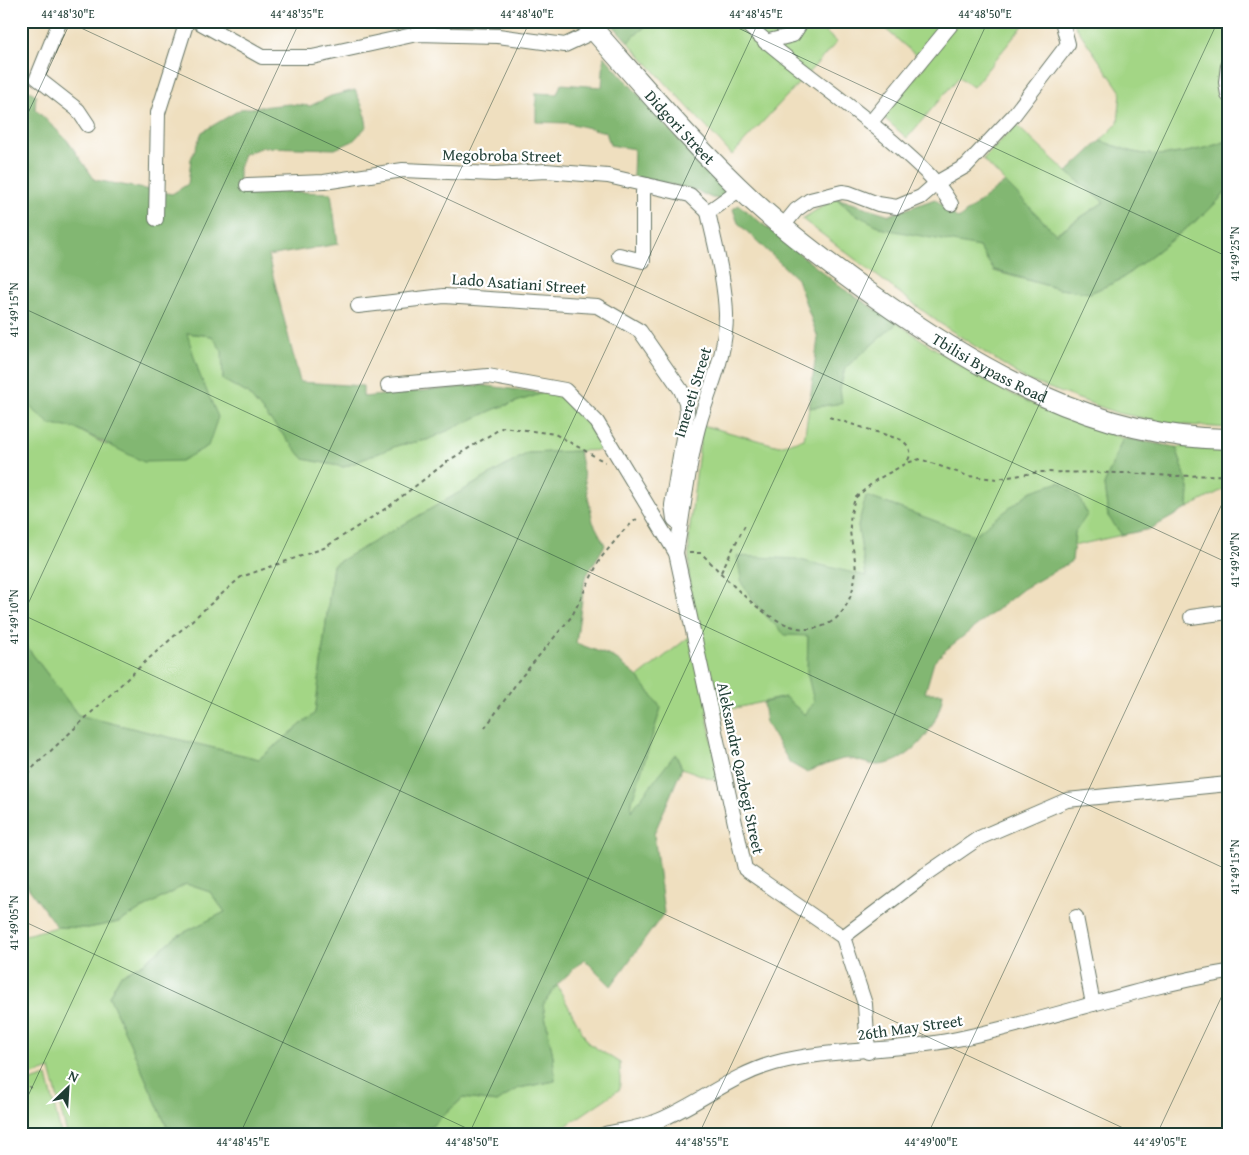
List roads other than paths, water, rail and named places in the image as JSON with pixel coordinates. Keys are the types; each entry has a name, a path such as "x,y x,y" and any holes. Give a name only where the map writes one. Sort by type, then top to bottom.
{"highway":[{"name":"Didgori Street","path":"590,26 688,136 740,189 783,226"},
{"name":"Tbilisi Bypass Road","path":"783,226 834,268 905,318 966,357 1015,382 1061,404 1115,424 1163,434 1228,439"}],"street":[{"path":"60,21 37,78 78,110 88,125"},
{"path":"156,219 158,113 186,21"},
{"path":"197,21 262,56 312,57 418,34 498,36 565,45 590,26"},
{"path":"743,21 765,42 871,122 938,182 951,204"},
{"path":"765,42 793,34 802,21"},
{"path":"871,122 954,21"},
{"path":"783,226 796,210 810,200 849,192 878,204 897,207 921,197 938,182 966,166 1019,109 1068,44 1062,21"},
{"path":"1228,66 1226,82 1228,95"},
{"name":"Megobroba Street","path":"247,185 324,182 403,170 494,174 546,171 608,176 648,185 690,196 708,212"},
{"path":"619,255 643,261 643,192 648,185"},
{"path":"708,212 740,189"},
{"name":"Imereti Street","path":"676,553 696,437 720,365 724,347 726,314 723,287 708,212"},
{"name":"Lado Asatiani Street","path":"358,306 444,296 597,306 640,331 668,370 686,402 687,413 672,505 674,519 680,524"},
{"path":"388,385 488,376 565,390 597,422 676,553"},
{"name":"Aleksandre Qazbegi Street","path":"676,553 744,869 843,937"},
{"path":"1191,617 1228,612"},
{"path":"868,1052 865,1004 843,937 925,875 979,838 1067,800 1228,784"},
{"path":"1076,916 1093,1004"},
{"name":"26th May Street","path":"605,1134 661,1120 732,1080 762,1067 825,1055 868,1052 951,1040 1007,1028 1170,983 1228,972"}]}
